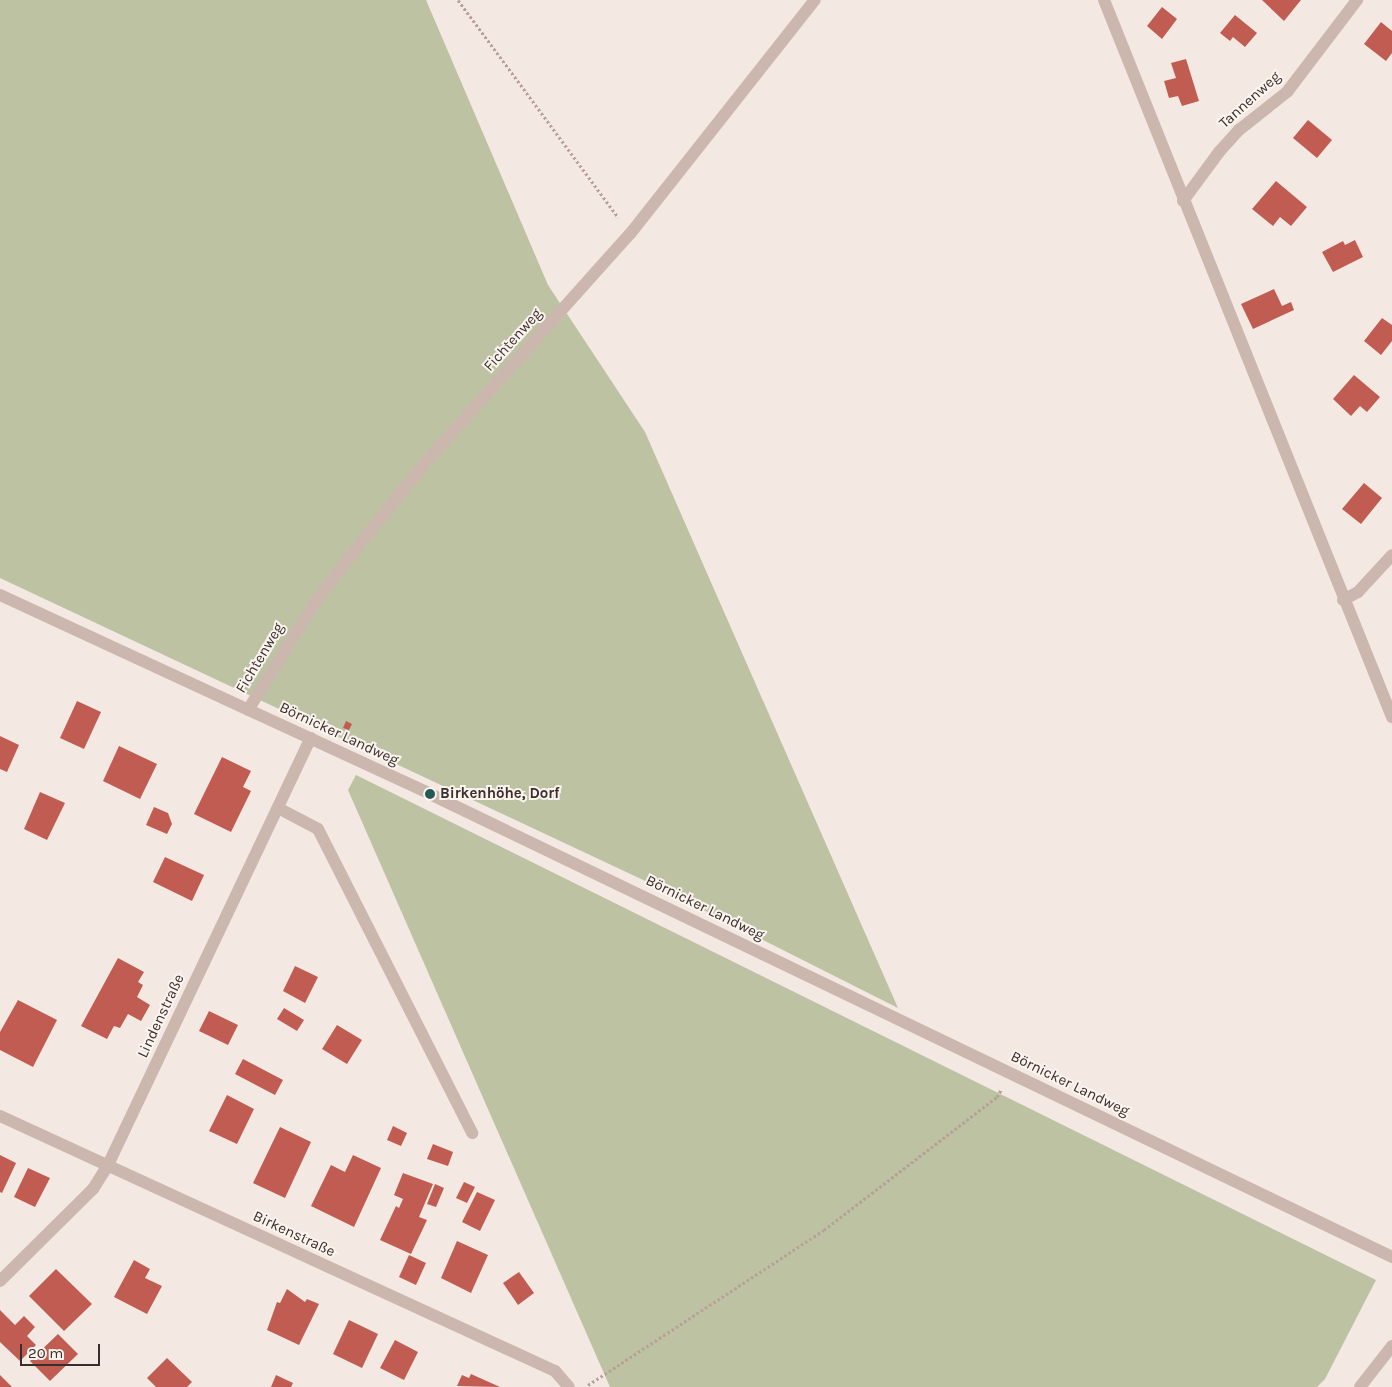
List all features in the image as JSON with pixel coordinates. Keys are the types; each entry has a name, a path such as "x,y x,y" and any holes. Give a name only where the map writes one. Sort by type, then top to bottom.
{"street":[{"name":"Fichtenweg","path":"248,710 299,626 348,558 424,464 630,234 815,0"},
{"path":"1104,0 1343,600 1392,717"},
{"name":"Tannenweg","path":"1183,201 1219,152 1239,130 1287,92 1357,0"},
{"path":"1343,600 1358,592 1392,556"},
{"name":"Börnicker Landweg","path":"0,596 311,738 1392,1257"},
{"name":"Lindenstraße","path":"0,1281 93,1189 107,1167 311,738"},
{"path":"278,808 318,828 472,1133"},
{"name":"Birkenstraße","path":"0,1116 107,1167 555,1371 569,1387"},
{"path":"1360,1387 1392,1346"}],"path":[{"path":"458,0 630,234"},
{"path":"585,1387 824,1230 997,1097 1010,1073"}],"green space":[{"path":"0,0 426,0 548,285 645,432 898,1008 656,886 0,578"},
{"path":"356,775 1376,1280 1325,1379 1317,1387 610,1387 348,790"}],"building":[{"path":"1262,0 1301,0 1284,21"},
{"path":"1162,7 1177,19 1162,39 1147,26"},
{"path":"1235,15 1257,33 1245,47 1233,37 1230,41 1220,33"},
{"path":"1381,22 1392,31 1392,53 1386,61 1364,44"},
{"path":"1186,59 1199,101 1182,106 1178,96 1169,98 1164,81 1176,78 1171,63"},
{"path":"1308,120 1332,140 1317,158 1293,138"},
{"path":"1276,181 1307,207 1291,226 1280,217 1273,226 1252,209"},
{"path":"1355,240 1363,257 1333,272 1322,252 1343,241 1345,245"},
{"path":"1274,289 1282,306 1291,302 1294,310 1253,329 1241,304"},
{"path":"1382,318 1392,325 1392,341 1381,355 1364,341"},
{"path":"1354,375 1380,397 1367,412 1360,406 1351,416 1333,399"},
{"path":"1364,483 1382,498 1361,524 1342,509"},
{"path":"77,701 101,712 84,749 60,738"},
{"path":"346,721 352,724 349,730 343,728"},
{"path":"0,736 19,745 7,772 0,769"},
{"path":"119,746 157,764 140,799 103,781"},
{"path":"222,757 251,771 243,787 251,791 231,832 194,814"},
{"path":"40,792 65,803 47,840 24,829"},
{"path":"154,807 168,813 172,824 167,834 146,825"},
{"path":"165,857 204,875 192,901 153,882"},
{"path":"118,958 144,972 138,982 143,985 137,997 150,1005 141,1021 128,1014 120,1028 114,1026 107,1039 81,1026"},
{"path":"295,966 318,977 305,1003 283,991"},
{"path":"18,1000 57,1020 33,1067 0,1050 0,1032"},
{"path":"284,1008 304,1020 297,1031 277,1019"},
{"path":"209,1011 238,1025 228,1045 199,1031"},
{"path":"337,1025 362,1040 347,1064 322,1049"},
{"path":"243,1059 283,1080 275,1095 235,1074"},
{"path":"227,1095 254,1109 237,1144 209,1131"},
{"path":"393,1126 407,1133 401,1146 387,1140"},
{"path":"280,1127 311,1142 285,1198 253,1183"},
{"path":"433,1144 453,1152 448,1166 427,1159"},
{"path":"0,1155 16,1163 2,1193 0,1192"},
{"path":"353,1155 381,1168 354,1227 311,1206 331,1165 345,1172"},
{"path":"28,1168 50,1178 35,1207 14,1197"},
{"path":"403,1173 433,1184 419,1217 427,1220 411,1254 380,1240 396,1206 399,1208 403,1199 394,1195"},
{"path":"464,1182 475,1187 467,1203 456,1198"},
{"path":"435,1184 444,1188 436,1207 427,1204"},
{"path":"477,1192 495,1200 480,1231 462,1222"},
{"path":"457,1241 488,1255 471,1293 441,1278"},
{"path":"409,1255 426,1263 416,1285 399,1277"},
{"path":"134,1260 150,1269 145,1278 162,1286 147,1314 114,1297"},
{"path":"56,1269 92,1304 64,1331 29,1296"},
{"path":"519,1272 534,1293 518,1305 503,1283"},
{"path":"287,1289 305,1302 307,1299 319,1304 299,1345 267,1330 277,1302 280,1303"},
{"path":"0,1310 15,1325 24,1316 35,1327 27,1336 36,1345 20,1361 0,1342"},
{"path":"349,1320 378,1334 362,1368 333,1354"},
{"path":"58,1334 78,1354 50,1381 30,1361"},
{"path":"395,1340 418,1352 404,1380 380,1368"},
{"path":"167,1358 192,1382 187,1387 156,1387 147,1378"},
{"path":"471,1374 500,1387 457,1386 462,1375 469,1378"},
{"path":"0,1375 12,1387 0,1387"},
{"path":"276,1375 293,1383 291,1387 271,1387"}],"place":[{"name":"Birkenhöhe, Dorf","path":"430,794"}]}
